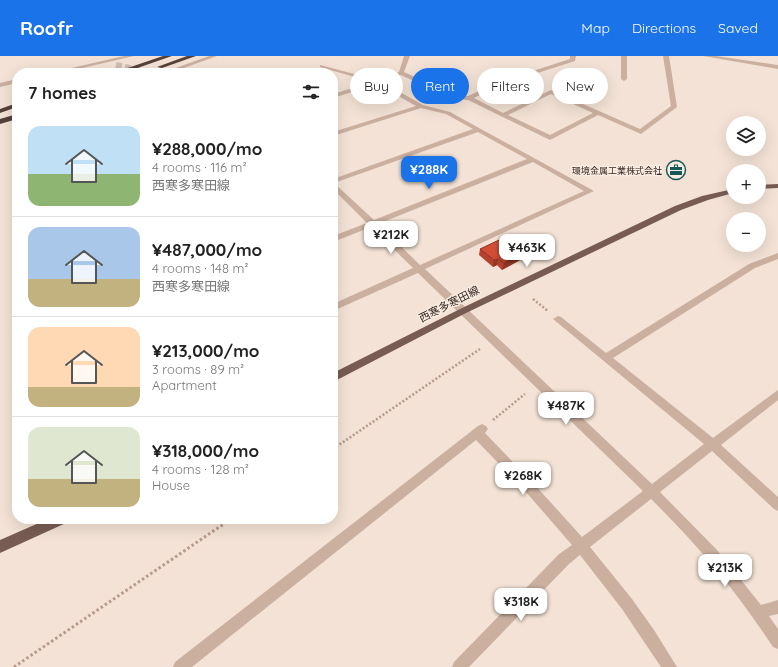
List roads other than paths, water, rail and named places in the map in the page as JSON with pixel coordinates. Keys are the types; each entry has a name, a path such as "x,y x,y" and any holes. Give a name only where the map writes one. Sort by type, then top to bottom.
{"highway":[{"path":"132,68 169,56"},
{"path":"159,68 193,56"},
{"path":"0,111 12,107"},
{"path":"0,122 12,118"}],"main road":[{"path":"766,187 778,186"},
{"name":"西寒多寒田線","path":"338,375 463,310 678,208 705,198 726,193"},
{"path":"0,547 51,524"}],"street":[{"path":"95,56 99,63"},
{"path":"76,68 131,56"},
{"path":"179,68 214,56"},
{"path":"403,70 407,56"},
{"path":"469,98 498,84 573,60 573,56"},
{"path":"624,56 624,79"},
{"path":"503,115 550,92 641,132 674,107 666,56"},
{"path":"706,56 778,67"},
{"path":"99,63 116,65"},
{"path":"322,66 329,68"},
{"path":"338,71 350,74"},
{"path":"0,85 12,82"},
{"path":"338,94 350,91"},
{"path":"338,306 590,191 448,113 421,106 403,96"},
{"path":"469,98 550,138 597,113"},
{"path":"338,132 421,106"},
{"path":"338,179 478,130"},
{"path":"338,237 532,160"},
{"path":"338,190 686,524 721,563 760,612 778,642"},
{"path":"606,358 752,266 778,256"},
{"path":"558,319 713,445 778,505"},
{"path":"459,667 564,559 778,394"},
{"path":"180,667 480,431 582,545 626,601 670,667"},
{"path":"760,612 778,607"}],"tunnel":[{"path":"116,65 130,68"}],"place":[{"name":"環境金属工業株式会社","path":"676,170"}]}
